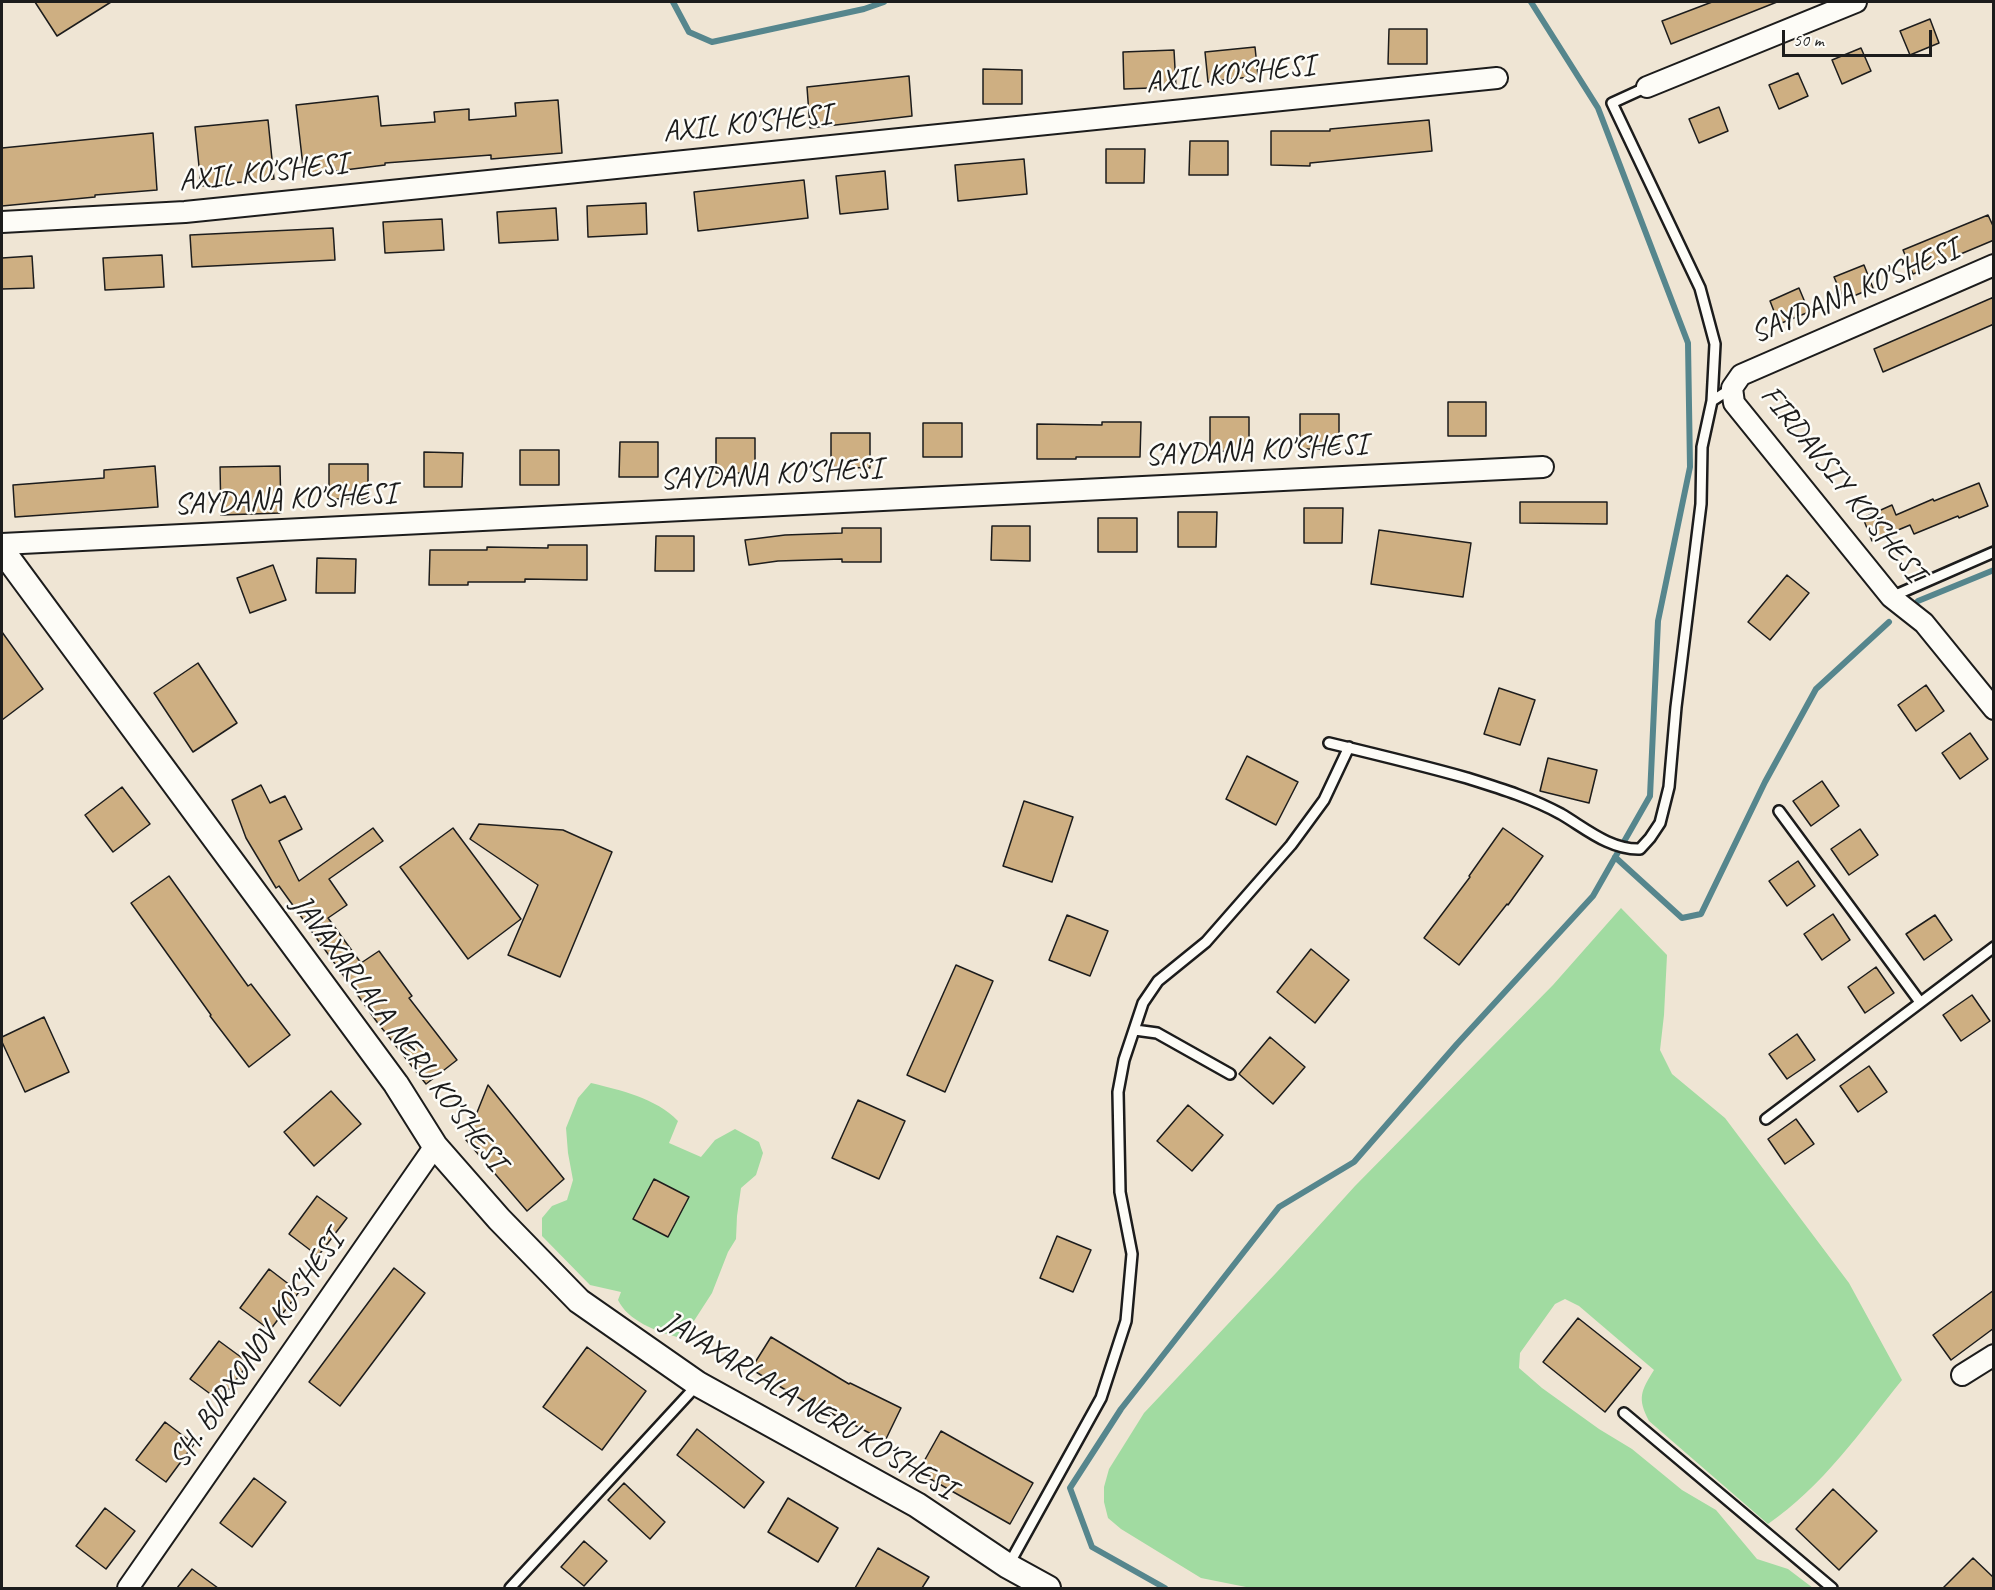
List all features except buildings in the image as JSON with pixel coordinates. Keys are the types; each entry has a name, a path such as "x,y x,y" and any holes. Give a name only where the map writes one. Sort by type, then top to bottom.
{"street":[{"path":"1647,87 1856,2"},
{"name":"AXIL KO'SHESI","path":"2,222 185,212 1497,78"},
{"name":"SAYDANA KO'SHESI","path":"1736,381 1994,265"},
{"name":"FIRDAVSIY KO'SHESI","path":"1736,381 1734,403 1891,597 1924,623 1994,709"},
{"name":"SAYDANA KO'SHESI","path":"2,544 1543,467"},
{"name":"JAVAXARLALA NERU KO'SHESI","path":"2,550 396,1084 435,1146 499,1219 579,1301 698,1384 916,1505 1008,1566 1048,1588"},
{"name":"SH. BURXONOV KO'SHESI","path":"128,1588 435,1146"},
{"path":"1962,1375 1994,1356"}],"lane":[{"path":"1329,743 1396,758 1512,792 1559,813 1611,844 1630,849 1640,849 1660,823 1669,787 1676,707 1701,504 1702,447 1712,401 1715,344 1700,288 1612,103 1647,87"},
{"path":"1712,401 1736,381"},
{"path":"1891,597 1994,552"},
{"path":"1008,1566 1101,1398 1126,1321 1132,1254 1120,1192 1118,1092 1124,1060 1143,1003 1158,981 1206,942 1291,845 1324,801 1349,747"},
{"path":"1779,811 1920,1002"},
{"path":"1766,1119 1994,947"},
{"path":"1135,1030 1157,1033 1230,1074"},
{"path":"510,1588 698,1384"},
{"path":"1624,1413 1832,1588"}],"green space":[{"path":"1621,908 1667,955 1660,1050 1672,1074 1725,1118 1849,1283 1902,1380 1823,1476 1788,1509 1768,1524 1649,1421 1643,1406 1642,1395 1654,1370 1579,1306 1565,1299 1555,1304 1520,1353 1519,1368 1542,1388 1599,1429 1632,1449 1682,1490 1716,1510 1757,1559 1788,1569 1813,1588 1251,1588 1201,1578 1121,1529 1108,1518 1104,1502 1104,1487 1109,1469 1144,1413 1355,1186 1553,985"},
{"path":"591,1083 637,1096 659,1106 678,1121 669,1143 701,1157 715,1140 735,1129 759,1142 763,1153 756,1175 741,1188 736,1239 728,1252 712,1293 692,1324 677,1337 652,1328 628,1314 618,1300 621,1292 590,1285 542,1236 542,1218 552,1206 567,1200 573,1180 566,1128 578,1098"}],"waterway":[{"path":"673,2 689,32 712,42 864,9 884,2"},
{"path":"1165,1588 1092,1547 1070,1488 1121,1409 1279,1207 1354,1162 1457,1044 1593,896 1650,796 1658,621 1690,467 1688,343 1598,108 1531,2"},
{"path":"1918,601 1994,570"},
{"path":"1615,857 1682,918 1701,914 1765,782 1816,689 1889,622"}]}
